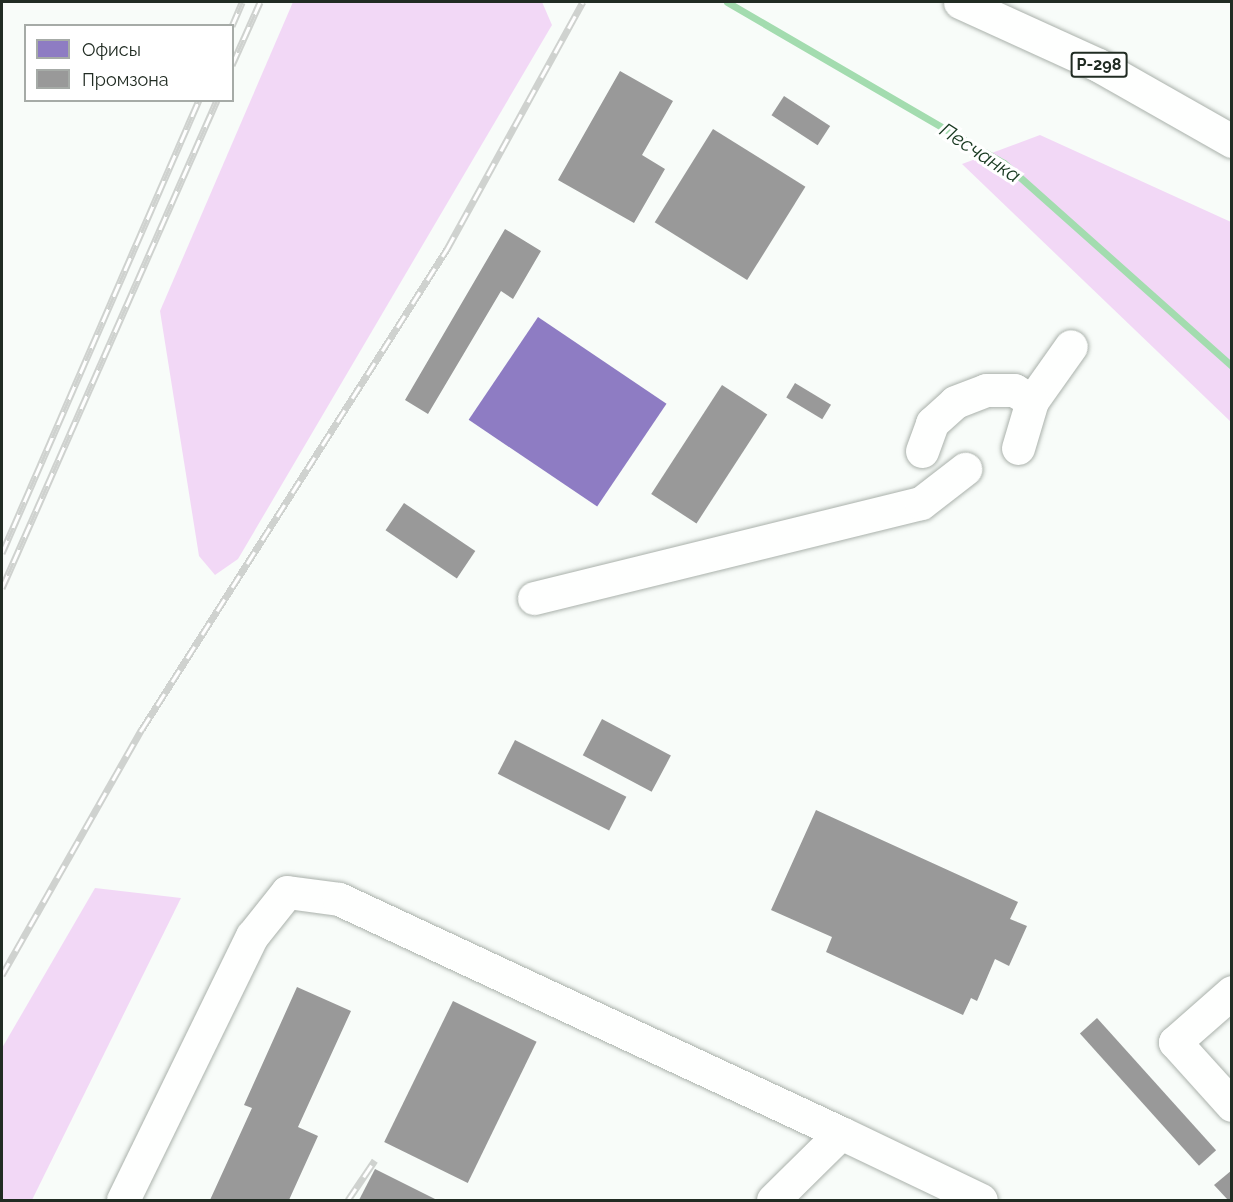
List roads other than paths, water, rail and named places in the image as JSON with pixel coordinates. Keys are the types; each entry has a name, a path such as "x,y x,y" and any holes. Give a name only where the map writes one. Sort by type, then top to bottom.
{"main road":[{"name":"Р-298","path":"984,5 1098,65 1232,141"},
{"path":"1018,448 1032,401 1071,346"},
{"path":"922,451 932,423 955,402 986,390 1014,390 1032,401"},
{"path":"534,598 921,503 965,469"},
{"path":"123,1200 252,936 287,892 339,899 981,1200"},
{"path":"1232,992 1175,1042 1232,1105"},
{"path":"773,1200 841,1133"}],"waterway":[{"name":"Песчанка","path":"727,2 1004,163 1232,366"}],"railway":[{"path":"233,24 242,2"},
{"path":"234,60 260,2"},
{"path":"2,975 142,729 447,249 583,2"},
{"path":"2,553 198,102"},
{"path":"2,588 216,102"},
{"path":"348,1200 375,1160"}]}
